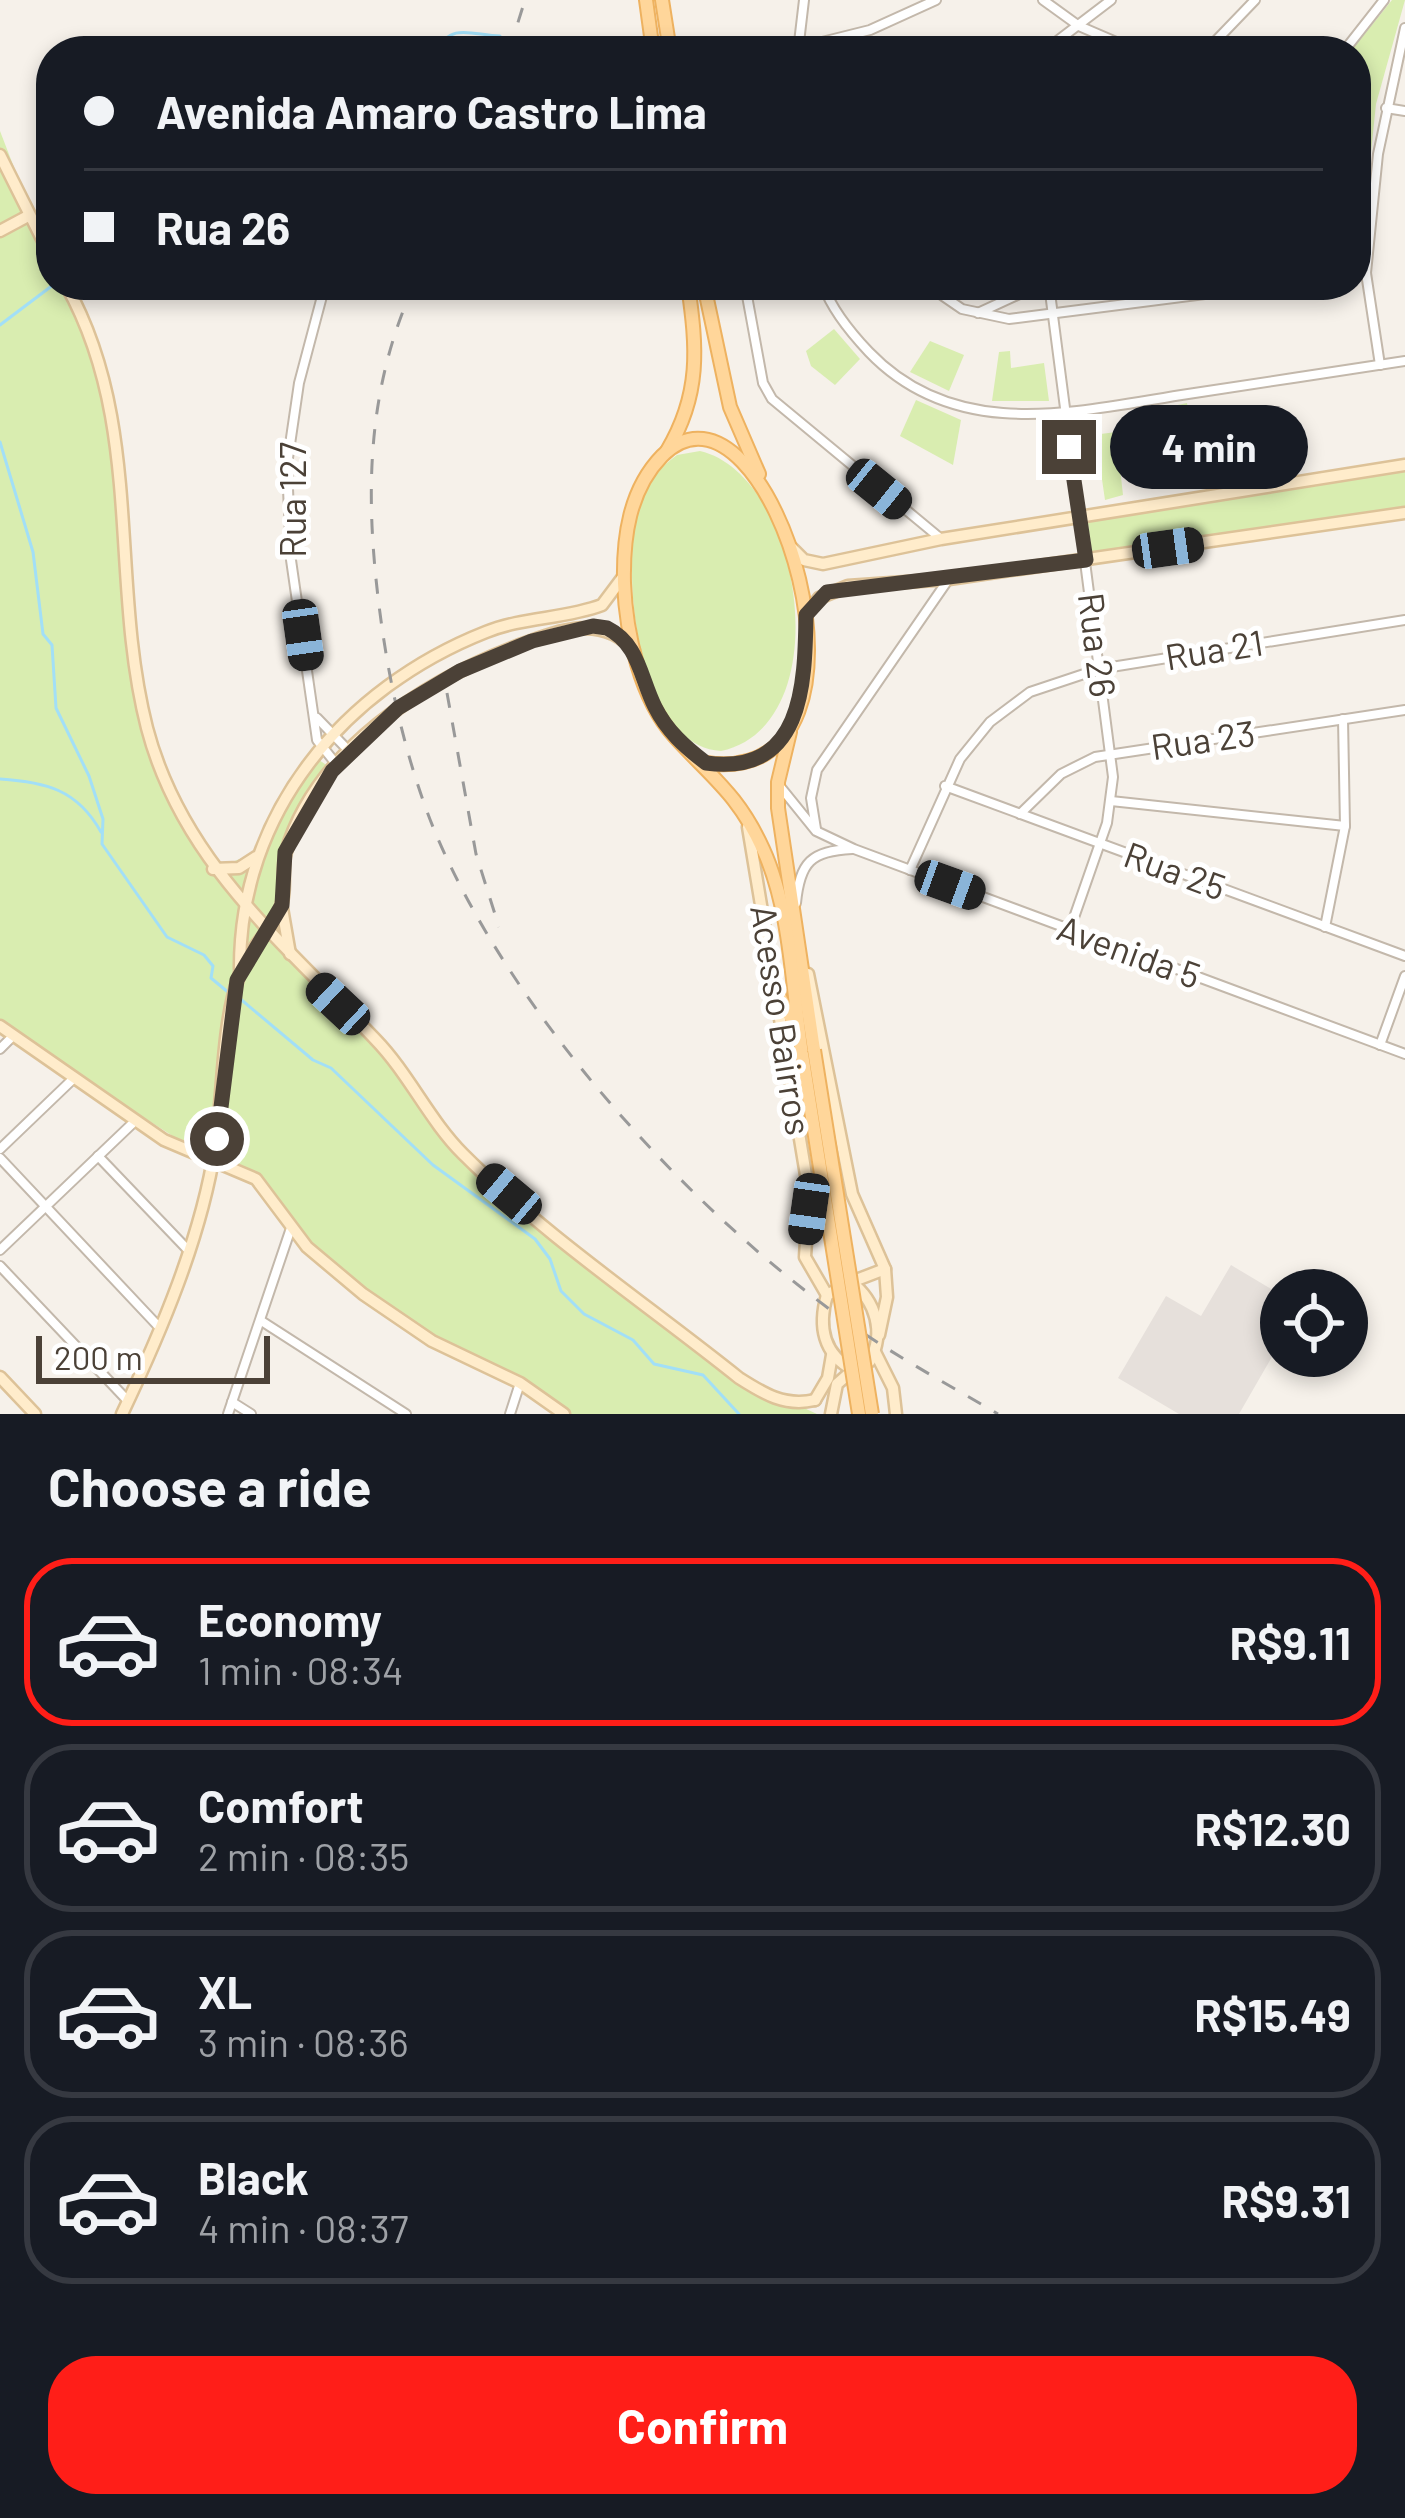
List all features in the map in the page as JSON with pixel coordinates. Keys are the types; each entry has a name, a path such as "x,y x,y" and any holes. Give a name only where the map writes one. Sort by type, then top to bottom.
{"main road":[{"path":"646,0 651,36"},
{"path":"662,0 668,36"},
{"path":"689,300 696,380 667,451 634,502 624,574 634,650 663,722 706,763 744,812 776,887 799,1033"},
{"path":"707,300 724,389 792,548 806,615 805,669 778,782 801,946 808,1052 860,1414"},
{"path":"667,451 691,442 715,444 762,481"},
{"path":"706,763 755,759 792,724"},
{"path":"777,992 808,1052 872,1414"}],"street":[{"path":"800,36 804,0"},
{"path":"847,36 936,0"},
{"path":"1043,0 1102,36"},
{"path":"1065,36 1111,0"},
{"path":"1221,36 1256,0"},
{"path":"1356,36 1384,0"},
{"path":"1371,207 1386,108 1405,28"},
{"path":"1386,108 1405,111"},
{"path":"0,154 36,231"},
{"path":"0,231 28,217"},
{"path":"73,300 102,361 116,422 131,644 146,722 175,807 213,869 290,957 377,1041 444,1132 496,1184 740,1378 772,1398 791,1403 815,1400"},
{"name":"Rua 127","path":"320,748 291,560 287,465 299,383 321,300"},
{"path":"748,300 763,383 772,399 941,539"},
{"path":"832,300 857,339 929,397 985,413 1064,413 1405,362"},
{"path":"952,300 976,314 1009,319 1164,300"},
{"path":"976,314 1006,300"},
{"name":"Rua 26","path":"1052,300 1111,753 1111,801 1101,844 1070,929"},
{"path":"1367,300 1380,365"},
{"path":"792,548 813,564 851,559 1080,515 1405,465"},
{"path":"806,615 827,592 856,586 949,579 1405,513"},
{"path":"851,559 856,586"},
{"path":"122,1414 188,1250 213,1162 239,976 244,904 280,804 320,748 370,700 442,652 505,625 602,604 624,574"},
{"path":"816,831 811,798 817,770 949,579"},
{"name":"Rua 21","path":"910,870 944,786 976,736 1012,703 1052,682 1099,669 1405,620"},
{"path":"290,957 282,905 285,852 304,812 350,752 429,688 532,641 593,626 620,634 634,650"},
{"name":"Rua 23","path":"1020,814 1061,774 1111,753 1405,710"},
{"path":"316,717 350,752"},
{"path":"1325,927 1345,826 1343,719"},
{"path":"320,748 337,765"},
{"name":"Avenida 5","path":"778,782 816,831 854,849 1405,1054"},
{"name":"Rua 25","path":"944,786 1405,956"},
{"path":"1111,801 1345,826"},
{"name":"Acesso Bairros","path":"744,812 809,1193 805,1257 827,1295"},
{"path":"795,913 807,860 815,854 854,849"},
{"path":"213,869 239,868 258,855"},
{"path":"239,976 282,905"},
{"path":"801,946 852,1194 885,1269 887,1297 875,1352 896,1414"},
{"path":"1380,1045 1405,976"},
{"path":"0,1026 134,1122 256,1179 316,1255 401,1321 520,1383 564,1414"},
{"path":"0,1048 12,1037"},
{"path":"73,1079 0,1154 159,1327"},
{"path":"0,1250 134,1122"},
{"path":"98,1156 188,1250"},
{"path":"228,1414 263,1322 291,1228"},
{"path":"0,1266 128,1401"},
{"path":"815,1400 828,1378 832,1355 823,1326 827,1295 885,1269"},
{"path":"851,1282 871,1303 878,1335"},
{"path":"263,1322 406,1414"},
{"path":"831,1414 837,1384 875,1352"},
{"path":"832,1355 886,1380"},
{"path":"0,1377 35,1414"},
{"path":"509,1414 520,1383"},
{"path":"815,1400 821,1414"},
{"path":"232,1402 250,1414"}],"shaded area":[{"path":"1231,1265 1260,1282 1260,1377 1239,1414 1179,1414 1118,1378 1166,1296 1201,1316"}],"green space":[{"path":"1392,0 1405,0 1376,104 1371,152 1371,36 1363,36"},
{"path":"0,131 30,209 23,214 36,238 36,300 68,300 102,388 114,443 133,667 158,776 189,839 239,902 235,973 210,1160 0,1025"},
{"path":"834,329 860,359 835,385 811,366 806,351"},
{"path":"930,341 964,355 949,391 910,372"},
{"path":"1010,351 1011,368 1044,363 1049,401 992,401 999,352"},
{"path":"916,400 961,420 953,465 900,436"},
{"path":"1187,403 1193,438 1202,437 1209,483 1175,488 1169,442 1178,439 1173,406"},
{"path":"1116,432 1123,495 1105,500 1098,452 1081,454 1078,437"},
{"path":"700,451 735,470 764,504 784,550 794,600 794,651 783,697 759,732 721,751 692,741 669,718 651,684 634,603 635,526 645,491 677,455"},
{"path":"1405,468 1405,511 1092,553 1087,517"},
{"path":"316,758 328,766 297,813 277,859 276,897 295,960 364,1026 448,1134 489,1176 744,1380 817,1414 565,1414 437,1343 311,1249 271,1192 218,1162 243,974 246,903 217,868 262,850 281,810"}],"waterway":[{"path":"449,36 464,32 500,36"},
{"path":"0,325 36,298"},
{"path":"0,442 33,552 43,634 52,645 56,708 89,776 103,819 102,844 167,937 204,955 213,966 211,978 229,993"},
{"path":"0,779 58,790 81,806 101,832"},
{"path":"238,997 313,1060 331,1068 433,1165 535,1239 550,1259 561,1291 584,1314 633,1340 654,1364 703,1375 739,1414"}],"railway":[{"path":"514,36 525,0"},
{"path":"408,300 379,399 372,477 374,556 386,655 405,742 433,827 466,897 507,967 609,1102 727,1224 850,1324 998,1414"},
{"path":"447,693 476,854 499,927"}],"route":[{"path":"217,1139 237,980 250,950 282,905 285,852 304,812 332,771 398,708 481,660 593,626 620,634 634,650 663,722 706,763 739,764 755,759 783,739 792,724 805,669 806,615 827,592 1086,560 1069,447"}]}
